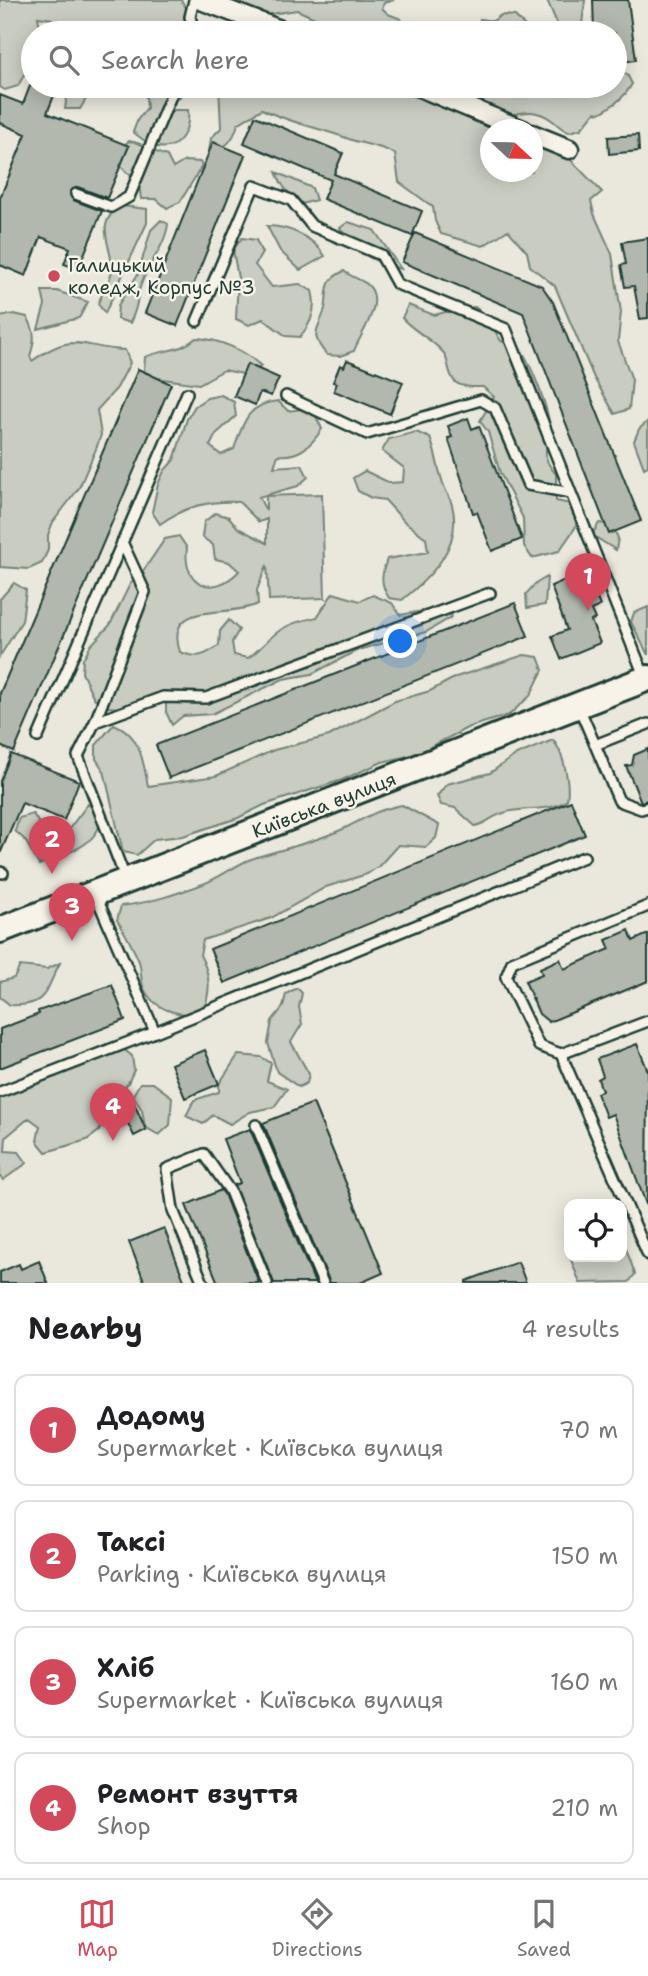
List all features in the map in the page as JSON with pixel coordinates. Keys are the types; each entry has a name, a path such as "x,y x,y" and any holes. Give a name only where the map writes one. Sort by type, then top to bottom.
{"main road":[{"name":"Київська вулиця","path":"0,930 647,679"}],"street":[{"path":"201,0 257,21"},
{"path":"447,98 497,119"},
{"path":"543,138 569,149"}],"lane":[{"path":"191,21 194,0"},
{"path":"76,194 111,207 129,197 170,98"},
{"path":"197,321 254,186 291,201 312,226 381,255 397,284 506,329 647,679"},
{"path":"38,737 187,393"},
{"path":"286,396 367,435 481,400 495,408 528,485 571,493"},
{"path":"122,542 145,592 95,722 78,755 127,882"},
{"path":"95,722 163,698 206,698 490,593"},
{"path":"578,705 619,801 641,810 648,807"},
{"path":"595,745 648,724"},
{"path":"0,1092 155,1032 584,857"},
{"path":"95,895 155,1032"},
{"path":"648,905 512,962 506,977 539,1046 561,1054 648,1021"},
{"path":"561,1054 648,1255"},
{"path":"256,1125 323,1283"},
{"path":"203,1283 173,1210 167,1169 204,1154 230,1191 267,1283"}],"shaded area":[{"path":"0,0 181,0 192,17 192,21 54,21 38,17 39,21 21,21 21,80 18,86 5,90 0,87"},
{"path":"228,0 394,0 384,3 382,8 402,21 333,21 317,19 297,10 258,16"},
{"path":"547,0 585,0 582,21 556,21"},
{"path":"501,15 515,16 520,21 493,21"},
{"path":"627,74 632,84 627,92"},
{"path":"66,98 87,98 80,109 65,109"},
{"path":"146,98 179,98 167,105 165,118 174,110 188,110 185,131 178,142 166,147 155,146 133,132 138,119 147,108"},
{"path":"220,98 431,98 488,119 480,119 480,182 543,182 543,144 565,154 602,192 591,201 612,254 621,312 618,341 632,380 629,409 615,414 594,378 555,286 530,266 527,252 508,230 483,246 441,234 433,207 399,182 395,154 262,109 238,124 234,135 225,146 209,152 211,138 221,128"},
{"path":"621,98 600,113 595,112 581,129 569,132 537,113 493,114 465,99"},
{"path":"129,141 167,156 173,168 185,161 200,162 202,166 180,202 167,208 156,199 141,199 138,177 127,173 118,163 119,149"},
{"path":"276,172 312,188 316,200 302,204 286,190"},
{"path":"122,206 147,209 147,223 105,313 98,304 112,268 107,221 112,213"},
{"path":"161,220 168,224 166,233 145,274 132,319 130,323 117,319 118,305 138,274 151,230"},
{"path":"348,222 374,230 401,269 374,259 350,243 340,228"},
{"path":"267,226 300,234 314,243 325,256 300,270 280,251"},
{"path":"242,238 256,240 262,253 255,265 272,287 300,284 312,291 312,315 300,337 286,336 263,319 249,325 236,319 238,278 233,250"},
{"path":"344,271 368,285 373,292 373,309 354,351 340,356 327,355 317,340 317,329 324,311 329,284"},
{"path":"42,291 57,291 88,302 79,318 38,329 45,305"},
{"path":"408,305 434,315 475,307 486,316 501,341 517,346 526,359 548,416 546,454 556,474 556,501 570,504 579,514 575,528 559,551 532,558 524,546 523,518 500,473 488,432 480,421 494,397 483,387 465,386 455,382 441,350 402,318"},
{"path":"14,314 27,317 32,327 32,361 58,346 77,343 125,350 130,363 117,388 97,410 101,435 79,488 53,522 48,535 48,550 42,563 29,569 0,567 0,317"},
{"path":"196,338 231,346 261,366 252,376 224,370 199,384 156,378 144,371 145,357 178,348"},
{"path":"221,395 234,402 236,416 216,434 210,446 221,455 234,449 248,416 259,406 278,401 288,411 302,409 315,414 322,429 318,435 298,452 278,455 274,467 302,465 308,477 298,486 259,497 266,511 266,496 322,494 325,598 269,600 267,565 257,590 258,604 189,617 181,624 177,635 180,652 196,656 214,649 219,645 220,631 229,620 239,630 232,642 234,655 248,658 283,628 317,617 333,593 360,601 373,595 392,603 400,615 456,605 450,618 426,632 358,650 312,674 283,679 212,714 183,716 172,725 166,712 166,698 148,697 123,708 105,707 94,698 82,673 83,659 90,646 110,625 130,584 141,574 165,539 179,536 187,548 190,571 195,579 210,586 220,584 239,571 229,562 215,559 213,545 202,537 204,522 215,513 229,517 238,528 267,543 267,519 259,522 239,502 198,506 178,513 160,524 152,512 158,484 164,471 174,460 187,419 195,406 207,398"},
{"path":"648,421 648,466 644,468 634,441 639,429"},
{"path":"416,432 430,438 434,448 452,505 453,534 449,547 433,571 402,600 389,598 384,588 383,575 387,559 428,552 426,538 404,521 385,500 371,498 358,491 353,478 365,471 390,483 403,482 404,468 382,451 389,439"},
{"path":"599,523 612,525 618,538 616,550 592,535"},
{"path":"547,577 545,605 527,608 526,594 535,584"},
{"path":"14,583 26,590 22,621 0,656 0,599"},
{"path":"648,607 648,655 631,622 634,613"},
{"path":"524,655 538,657 543,670 530,696 509,715 469,727 417,754 382,762 342,780 264,805 238,818 183,836 155,839 137,855 123,852 104,771 96,759 96,745 114,724 123,728 135,741 148,786 216,776 274,750 329,736 395,701 430,691 456,677"},
{"path":"553,740 565,769 567,800 551,807 509,811 475,826 455,808 441,805 437,796 447,784 490,773 514,756"},
{"path":"88,804 102,816 94,835 79,848 39,865 25,840 15,831 19,818 33,814 48,837 62,838"},
{"path":"402,805 439,825 436,838 426,847 398,845 379,866 367,874 326,887 271,918 203,940 200,955 209,983 203,1012 177,1013 160,1006 147,994 142,983 138,959 117,920 121,906 193,888 251,859 320,838 377,812"},
{"path":"60,963 48,989 39,1000 10,1005 0,997 0,982 14,978 20,966 47,969"},
{"path":"297,988 302,993 299,1007 302,1024 291,1042 309,1074 307,1083 299,1087 277,1072 268,1043 272,1021 283,1007 286,994"},
{"path":"106,1044 121,1047 132,1056 134,1070 99,1131 87,1140 46,1152 37,1141 40,1126 29,1118 6,1137 5,1151 19,1152 27,1163 3,1180 0,1177 0,1090 14,1081 54,1069"},
{"path":"238,1055 261,1057 271,1063 267,1081 287,1089 274,1107 250,1112 230,1124 213,1115 203,1124 186,1116 194,1100 219,1092 219,1084"},
{"path":"140,1083 153,1083 172,1097 170,1125 159,1135 145,1127 142,1110 133,1095"},
{"path":"627,1251 635,1274 629,1282 580,1283 572,1262 627,1262"}],"building":[{"path":"593,0 628,0 636,60 627,61 627,21 594,21"},
{"path":"0,95 23,104 25,98 53,98 47,113 129,146 107,198 78,187 70,191 73,200 102,211 78,269 64,264 70,248 41,237 26,276 0,265 0,198 26,134 0,123"},
{"path":"255,116 343,153 334,174 422,211 412,236 323,199 331,180 244,143"},
{"path":"638,135 639,151 609,154 608,137"},
{"path":"213,142 245,155 177,326 145,313"},
{"path":"415,233 542,286 553,302 641,521 609,534 523,313 402,262"},
{"path":"648,238 648,318 640,319 634,286 625,287 621,265 626,264 622,242"},
{"path":"347,360 403,382 390,414 334,391 337,383 333,382 340,365 344,367"},
{"path":"247,364 279,378 271,396 260,392 255,405 234,396"},
{"path":"138,369 171,384 14,752 0,746 0,693"},
{"path":"468,418 472,429 479,426 522,539 492,551 477,512 473,513 448,438 452,437 448,426"},
{"path":"586,571 600,606 591,610 595,619 591,621 600,643 561,659 552,636 567,630 551,586"},
{"path":"515,603 528,636 169,778 156,745"},
{"path":"648,749 648,800 641,802 626,766 632,765 634,755"},
{"path":"11,754 79,781 64,820 22,803 0,854 0,781"},
{"path":"571,801 585,835 224,983 210,949"},
{"path":"629,930 633,941 648,934 648,981 549,1022 539,1014 525,981 542,974 540,968 560,959 564,969 610,949 606,940"},
{"path":"112,985 125,1020 0,1068 0,1029 39,1014 38,1011"},
{"path":"637,1044 648,1071 647,1207 613,1114 606,1117 597,1093 602,1091 598,1079 603,1076 597,1059"},
{"path":"205,1050 219,1084 185,1098 171,1064"},
{"path":"134,1103 146,1130 134,1136 121,1109"},
{"path":"313,1103 383,1273 360,1283 330,1283 263,1123"},
{"path":"250,1129 315,1283 274,1283 234,1185 240,1183 223,1139"},
{"path":"221,1190 259,1283 218,1283 186,1205"},
{"path":"164,1228 185,1283 145,1283 129,1242"},
{"path":"39,1261 48,1283 0,1283 0,1272 19,1264 21,1269"},
{"path":"518,1262 526,1283 466,1283 466,1281"}],"place":[{"name":"Галицький коледж, Корпус №3","path":"54,276"},
{"name":"Додому","path":"588,611"},
{"name":"Таксі","path":"52,874"},
{"name":"Хліб","path":"72,941"},
{"name":"Ремонт взуття","path":"113,1141"}]}
